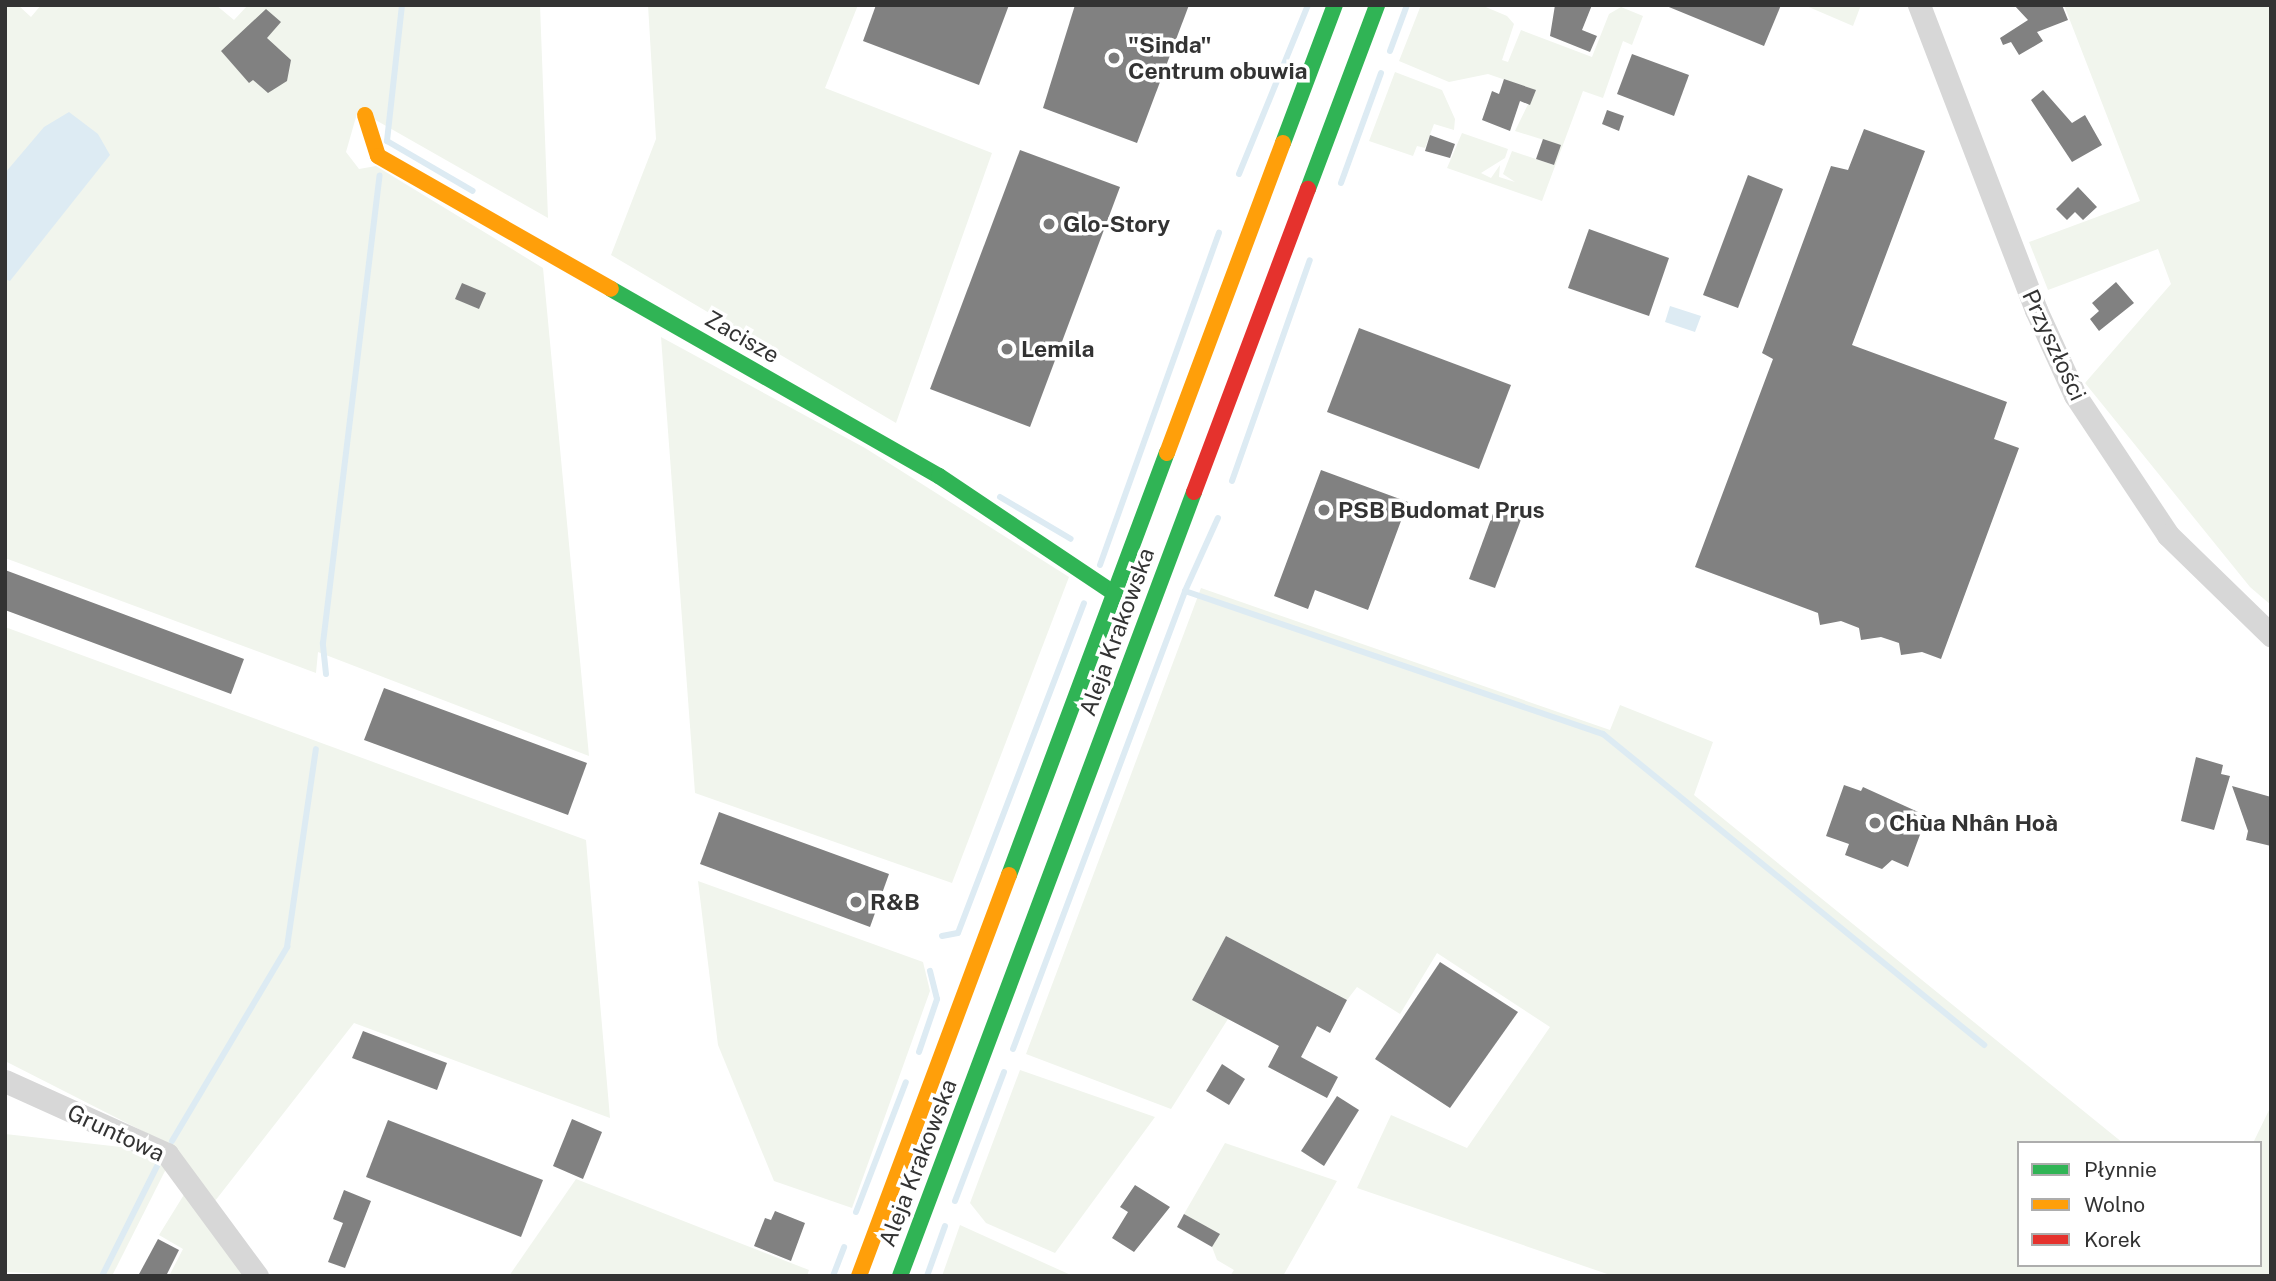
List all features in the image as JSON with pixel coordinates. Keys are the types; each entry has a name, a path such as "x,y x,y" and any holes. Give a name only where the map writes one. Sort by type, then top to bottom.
{"main road":[{"name":"Aleja Krakowska","path":"859,1276 1335,5"},
{"name":"Aleja Krakowska","path":"900,1276 1377,5"},
{"name":"Zacisze","path":"365,116 378,156 939,476 1114,593"}],"street":[{"name":"Przyszłości","path":"1919,5 2032,298 2075,395 2168,535 2271,635"},
{"name":"Gruntowa","path":"5,1081 167,1154 257,1276"}],"shaded area":[{"path":"5,5 18,5 31,17 41,5 216,5 234,20 248,5 540,5 548,218 358,110 346,152 359,169 376,166 543,268 589,756 318,652 316,673 5,558"},
{"path":"648,5 858,5 825,88 992,153 896,423 611,255 656,139"},
{"path":"1421,5 1481,5 1507,16 1514,24 1502,60 1508,62 1521,30 1592,57 1609,14 1621,7 1643,16 1632,45 1623,41 1603,98 1583,91 1542,201 1447,168 1462,133 1508,149 1505,158 1481,173 1491,178 1500,165 1499,177 1515,182 1503,174 1512,151 1554,165 1560,145 1515,131 1535,90 1488,74 1449,82 1399,61"},
{"path":"1804,5 1861,5 1853,26"},
{"path":"2064,5 2271,5 2271,605 2250,587 2085,383 2171,284 2158,249 2048,290 2029,242 2140,201"},
{"path":"1395,72 1442,90 1455,119 1454,130 1434,124 1425,148 1417,146 1413,156 1369,141"},
{"path":"69,112 98,134 110,155 10,281 5,279 5,173 44,127"},
{"path":"1670,306 1701,316 1695,332 1665,322"},
{"path":"661,337 865,448 1069,577 952,883 695,793"},
{"path":"1201,588 1610,730 1620,705 1713,742 1694,795 2121,1141 2017,1141 2017,1267 2262,1267 2262,1141 2254,1141 2271,1106 2271,1276 1613,1276 1357,1188 1391,1115 1467,1148 1550,1027 1437,953 1400,1014 1357,987 1347,1000 1226,936 1192,1000 1228,1019 1171,1109 1026,1054"},
{"path":"5,627 586,840 610,1118 354,1023 215,1201 168,1144 5,1061"},
{"path":"698,881 923,962 930,991 852,1208 774,1181 718,1045"},
{"path":"1020,1070 1155,1117 1055,1253 986,1223 970,1203"},
{"path":"5,1134 130,1148 167,1167 112,1276 5,1272"},
{"path":"1225,1143 1337,1181 1283,1276 1230,1276 1234,1270 1217,1260 1212,1247 1219,1234 1184,1214"},
{"path":"576,1179 809,1270 807,1276 509,1276"},
{"path":"185,1193 244,1276 169,1276 183,1249 159,1235"},
{"path":"960,1225 1073,1276 942,1276"}],"building":[{"path":"876,5 1009,5 979,85 863,41"},
{"path":"1075,5 1189,5 1137,143 1043,108"},
{"path":"1555,5 1592,5 1582,30 1597,36 1590,52 1550,36"},
{"path":"1664,5 1781,5 1764,46"},
{"path":"2014,5 2062,5 2068,20 2037,32 2043,41 2019,55 2011,42 2003,45 2000,38 2028,20"},
{"path":"266,9 281,22 267,38 291,60 287,81 268,93 253,80 249,83 221,51"},
{"path":"1632,54 1689,75 1674,116 1617,94"},
{"path":"1504,79 1536,90 1530,105 1520,101 1510,131 1482,120 1492,91 1499,94"},
{"path":"2043,90 2072,123 2085,115 2102,145 2072,162 2031,100"},
{"path":"1607,110 1624,116 1619,131 1602,124"},
{"path":"1864,129 1925,151 1852,345 2007,402 1994,439 2019,448 1941,659 1922,652 1901,655 1899,643 1881,637 1861,640 1859,628 1841,621 1820,625 1818,613 1695,567 1773,359 1762,353 1831,166 1848,170"},
{"path":"1430,135 1455,144 1450,158 1425,151"},
{"path":"1543,139 1561,145 1554,165 1536,159"},
{"path":"1020,150 1120,187 1030,427 930,389"},
{"path":"1748,175 1783,189 1738,308 1703,295"},
{"path":"2078,187 2097,207 2083,220 2075,212 2067,220 2056,209"},
{"path":"1589,229 1669,258 1649,316 1568,288"},
{"path":"2116,282 2134,303 2099,331 2090,319 2099,311 2092,303"},
{"path":"462,283 486,293 479,309 455,299"},
{"path":"1359,328 1511,385 1479,469 1327,412"},
{"path":"1321,470 1408,502 1368,610 1315,590 1308,609 1274,596"},
{"path":"1498,500 1525,509 1495,588 1469,579"},
{"path":"5,570 244,659 231,694 5,610"},
{"path":"384,688 587,763 568,815 364,740"},
{"path":"2196,757 2223,765 2221,774 2230,776 2214,830 2181,821"},
{"path":"1844,785 1861,791 1863,787 1927,816 1908,867 1892,860 1882,869 1845,855 1849,844 1826,836"},
{"path":"2232,786 2271,797 2271,846 2246,840 2248,831"},
{"path":"719,812 889,874 870,927 700,864"},
{"path":"1226,936 1347,1000 1330,1033 1317,1026 1301,1057 1338,1077 1327,1098 1268,1067 1279,1046 1192,1000"},
{"path":"1440,962 1518,1012 1450,1108 1375,1059"},
{"path":"363,1031 447,1063 437,1090 352,1058"},
{"path":"1222,1064 1245,1079 1229,1105 1206,1091"},
{"path":"1337,1096 1359,1110 1324,1166 1301,1151"},
{"path":"572,1119 602,1132 583,1179 553,1166"},
{"path":"388,1120 543,1180 521,1237 366,1177"},
{"path":"1135,1185 1170,1207 1134,1252 1112,1238 1128,1212 1120,1207"},
{"path":"344,1190 371,1201 345,1268 328,1262 343,1223 333,1219"},
{"path":"775,1211 805,1223 791,1261 754,1246 765,1218 771,1220"},
{"path":"1184,1214 1220,1234 1212,1247 1177,1227"},
{"path":"158,1239 179,1250 166,1276 138,1276"}],"waterway":[{"path":"402,5 387,141 473,191"},
{"path":"1239,174 1308,5"},
{"path":"1390,51 1407,5"},
{"path":"1341,183 1381,73"},
{"path":"326,674 323,643 380,175"},
{"path":"1100,565 1219,233"},
{"path":"1232,481 1310,260"},
{"path":"1000,497 1071,539"},
{"path":"1013,1049 1185,591 1218,518"},
{"path":"1185,591 1603,734 1984,1045"},
{"path":"942,936 958,933 1084,603"},
{"path":"172,1141 287,947 316,749"},
{"path":"919,1052 937,999 930,971"},
{"path":"955,1201 1004,1072"},
{"path":"856,1212 906,1082"},
{"path":"102,1276 157,1166"},
{"path":"927,1276 945,1226"},
{"path":"833,1276 844,1247"}],"traffic: fast":[{"path":"1283,143 1335,5"},
{"path":"1308,189 1377,5"},
{"path":"611,289 939,476 1114,593"},
{"path":"1009,875 1167,453"},
{"path":"900,1276 1194,492"}],"traffic: slow":[{"path":"365,115 378,156 611,289"},
{"path":"1167,453 1283,143"},
{"path":"859,1276 1009,875"}],"traffic: jam":[{"path":"1194,492 1308,189"}],"place":[{"name":"\"Sinda\" Centrum obuwia","path":"1114,58"},
{"name":"Glo-Story","path":"1049,224"},
{"name":"Lemila","path":"1007,349"},
{"name":"PSB Budomat Prus","path":"1324,510"},
{"name":"Chùa Nhân Hoà","path":"1875,823"},
{"name":"R&B","path":"856,902"}]}
